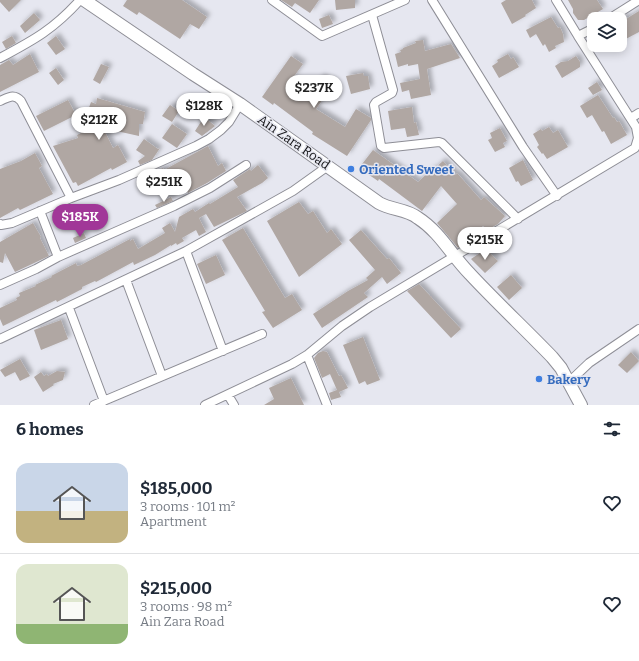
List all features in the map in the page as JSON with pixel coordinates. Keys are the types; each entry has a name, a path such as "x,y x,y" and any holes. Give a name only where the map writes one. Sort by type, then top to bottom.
{"main road":[{"name":"Ain Zara Road","path":"84,0 240,104 379,203 417,216 439,236 469,274 552,356 569,382 581,405"}],"street":[{"path":"0,58 32,42 50,30 67,15 80,0"},
{"path":"272,0 322,36 405,0"},
{"path":"432,0 523,147 557,196"},
{"path":"205,405 292,364 307,355 355,316 635,148 638,138 636,127 556,0"},
{"path":"620,12 639,0"},
{"path":"372,15 393,90 392,93 374,104 381,146 384,148 439,142 442,143 518,219"},
{"path":"578,36 587,32"},
{"path":"0,101 12,95 18,97 21,101 71,198"},
{"path":"0,224 12,223 119,180 209,139 229,122 240,104"},
{"path":"630,118 639,113"},
{"path":"0,285 36,269 58,257 174,206 210,188 246,165"},
{"path":"0,339 69,308 186,251 293,191 328,166"},
{"path":"40,211 58,257"},
{"path":"186,251 223,351"},
{"path":"126,280 162,376"},
{"path":"69,308 104,401"},
{"path":"569,382 589,363 639,329"},
{"path":"94,405 262,334"},
{"path":"307,355 327,405"},
{"path":"228,395 234,405"}],"building":[{"path":"0,0 21,0 9,12"},
{"path":"127,0 182,0 207,17 199,29 190,24 180,39 139,12 137,15 123,6"},
{"path":"281,0 319,0 310,13 295,3 292,7"},
{"path":"335,0 355,0 355,8 336,10"},
{"path":"506,0 532,0 536,8 512,24 501,3"},
{"path":"568,0 597,0 603,9 598,12 587,12 587,18 578,20 573,13 573,9"},
{"path":"639,11 639,32 627,38 627,18"},
{"path":"34,13 40,20 25,33 20,26"},
{"path":"329,15 333,24 322,28 319,19"},
{"path":"551,17 558,28 560,27 564,42 555,46 556,48 549,52 545,44 543,46 536,34 530,38 526,30"},
{"path":"12,36 16,43 6,49 2,42"},
{"path":"56,36 65,49 56,55 47,43"},
{"path":"423,40 425,51 451,44 460,58 427,69 431,95 411,99 409,90 402,92 400,83 420,79 418,64 408,66 408,64 398,67 395,54 401,52 400,50 403,48 416,43 415,41"},
{"path":"30,54 39,72 0,92 0,65 9,60 13,65"},
{"path":"508,54 511,59 513,57 519,67 499,78 492,66 498,62 497,60"},
{"path":"291,56 303,64 292,79 311,91 321,77 333,85 316,109 345,127 356,109 371,118 347,156 312,134 313,132 274,103 273,105 262,97"},
{"path":"576,56 580,62 580,67 562,78 555,66"},
{"path":"101,64 109,67 100,84 93,80"},
{"path":"56,68 64,80 58,85 49,73"},
{"path":"363,73 364,76 368,76 370,89 351,94 346,76"},
{"path":"597,82 602,90 593,95 588,88"},
{"path":"598,95 613,118 614,117 617,122 619,121 627,135 611,144 604,131 602,132 592,115 587,118 580,106"},
{"path":"97,98 145,112 143,124 139,124 139,136 103,128 113,148 118,145 127,162 112,170 111,168 78,186 76,182 73,183 53,146 78,138 77,135 87,130 91,118 86,116 91,102 96,104"},
{"path":"68,100 76,115 44,131 36,116"},
{"path":"170,105 179,111 172,122 162,116"},
{"path":"412,107 414,123 416,122 419,135 407,137 405,128 391,130 388,111"},
{"path":"204,117 215,126 202,136 195,131"},
{"path":"172,124 187,134 177,148 162,138"},
{"path":"549,127 553,133 558,130 568,147 547,159 537,147 539,145 533,134 541,129 542,131"},
{"path":"500,128 507,141 503,143 505,147 495,152 488,140 492,138 490,133"},
{"path":"144,139 158,149 160,148 152,160 140,165 138,161 145,156 136,150"},
{"path":"208,146 218,166 222,163 226,171 188,193 178,175 150,187 145,176 163,168 164,170"},
{"path":"373,150 418,182 443,161 456,175 457,173 481,200 484,197 505,216 498,224 487,230 483,226 458,248 437,223 457,204 441,186 422,211 379,179 378,181 359,168"},
{"path":"35,153 42,166 39,168 53,194 20,210 18,208 0,218 0,169 21,161"},
{"path":"523,160 533,180 521,186 518,181 516,182 509,168"},
{"path":"258,165 268,178 237,197 247,211 214,227 206,214 199,218 206,232 199,236 196,230 182,238 184,241 177,245 176,243 171,245 134,265 133,262 96,282 95,281 82,287 82,289 57,302 56,300 3,326 0,319 0,308 17,300 16,298 20,296 19,293 36,286 35,285 76,263 77,266 81,265 130,239 130,241 133,239 138,249 165,233 162,228 170,223 175,232 179,217 193,209 195,212 238,187 233,180 250,169 251,171"},
{"path":"171,197 173,201 157,208 155,205"},
{"path":"299,202 308,214 313,211 327,233 331,229 342,244 299,277 267,221"},
{"path":"33,223 49,256 15,272 5,253 3,263 0,262 0,242"},
{"path":"243,228 285,298 292,294 302,310 273,328 262,312 265,311 222,240"},
{"path":"361,230 387,259 389,258 401,273 387,284 382,277 364,293 368,297 322,328 313,314 368,280 366,278 375,270 349,240"},
{"path":"84,233 86,238 75,243 73,238"},
{"path":"486,249 498,261 485,273 471,259"},
{"path":"216,255 225,275 206,284 197,264"},
{"path":"511,275 522,288 509,300 497,287"},
{"path":"419,284 461,329 451,338 407,291"},
{"path":"61,320 68,339 41,350 34,330"},
{"path":"363,337 380,380 367,385 365,381 359,384 343,345"},
{"path":"323,351 327,352 339,376 341,375 348,388 339,392 341,397 331,400 329,393 337,390 330,374 322,378 314,358 318,353"},
{"path":"631,352 639,361 627,373 618,365"},
{"path":"20,359 30,376 20,381 15,372 5,377 0,370"},
{"path":"57,371 65,372 63,380 53,384 54,385 43,392 34,377 41,372 44,376 47,374 48,376"},
{"path":"291,378 304,405 264,405 274,399 269,388"}],"place":[{"name":"Oriented Sweet","path":"351,169"},
{"name":"Bakery","path":"539,379"}]}
